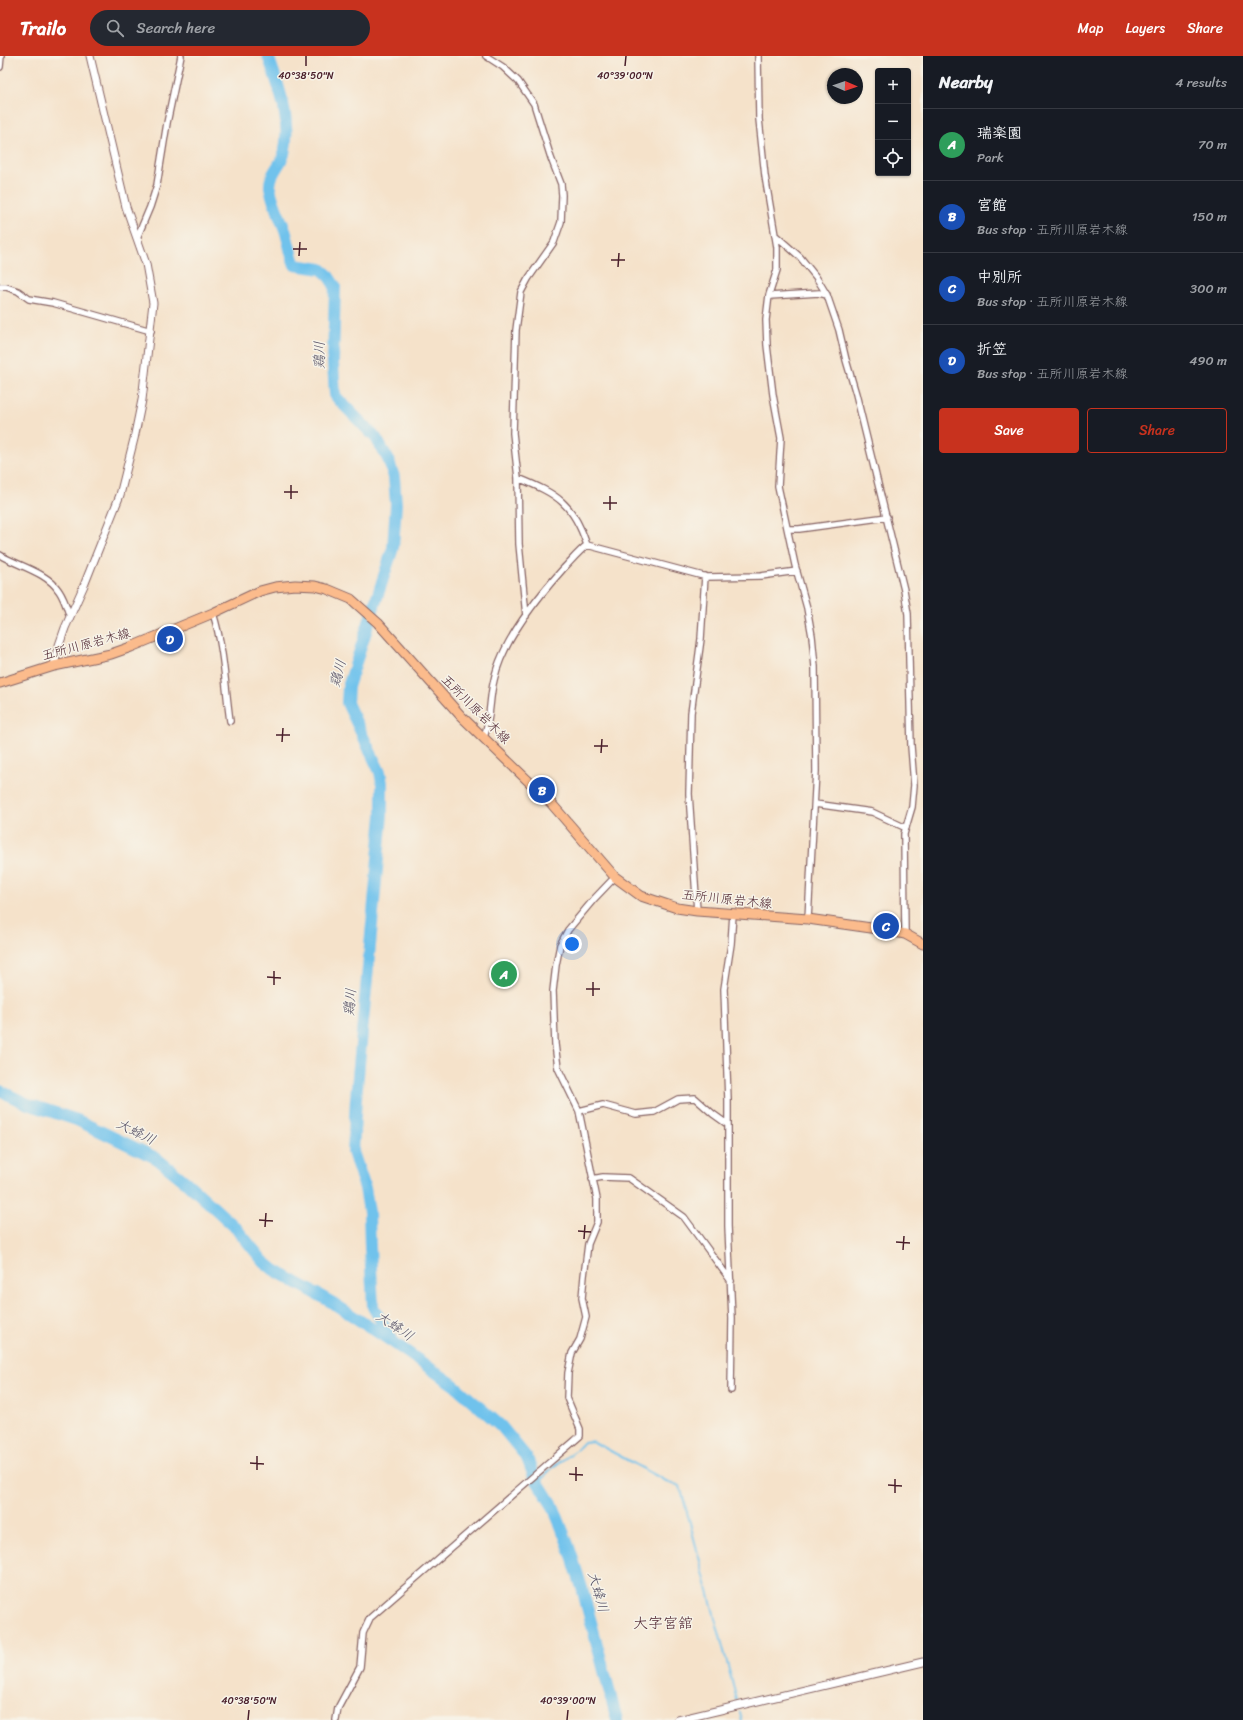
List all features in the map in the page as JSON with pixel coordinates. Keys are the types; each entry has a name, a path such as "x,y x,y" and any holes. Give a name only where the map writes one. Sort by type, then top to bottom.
{"main road":[{"name":"五所川原岩木線","path":"0,683 54,666 124,649 213,613 260,591 275,587 295,585 315,586 327,589 351,599 364,609 461,716 550,802 616,877 641,896 677,908 733,914 808,919 885,930 905,934 923,944"}],"street":[{"path":"0,67 1,56"},
{"path":"54,666 57,651 70,617 88,577 120,495 142,400 153,303 150,281 126,207 90,56"},
{"path":"137,238 150,207 156,185 181,56"},
{"path":"486,56 503,67 518,81 534,104 551,158 562,184 561,222 554,242 528,279 518,300 513,433 518,478 519,544 526,616"},
{"path":"758,56 759,119 765,176 777,247 777,270 768,296 766,320 767,345 781,438 778,486 807,608 812,636 815,668 815,804 812,824 808,919"},
{"path":"775,235 800,257 816,276 827,295 839,330 887,517 904,590 908,614 911,746 914,785 912,807 904,834 905,934"},
{"path":"0,287 6,287 18,291 28,299 53,303 151,331"},
{"path":"768,296 819,293 827,295"},
{"path":"518,478 542,488 562,501 572,513 582,530 587,545"},
{"path":"788,529 799,529 887,517"},
{"path":"587,545 705,576 761,576 797,571"},
{"path":"484,737 489,724 494,679 508,643 550,583 587,545"},
{"path":"0,554 42,576 52,583 59,591 70,617"},
{"path":"697,910 689,794 691,714 701,639 705,576"},
{"path":"213,613 222,651 230,722"},
{"path":"815,804 872,812 906,828"},
{"path":"336,1720 338,1708 360,1667 363,1633 370,1618 580,1436 580,1429 567,1398 568,1373 572,1353 580,1338 586,1317 582,1298 588,1244 598,1222 597,1199 579,1111 558,1068 555,1044 554,991 556,965 560,945 568,930 594,899 616,877"},
{"path":"731,1390 732,1318 728,1226 728,1100 724,989 731,944 733,914"},
{"path":"579,1111 603,1105 636,1114 654,1112 678,1099 695,1098 727,1124"},
{"path":"592,1179 603,1177 629,1178 684,1217 731,1282"},
{"path":"678,1720 923,1662"}],"waterway":[{"name":"鶏川","path":"268,56 283,104 286,129 284,154 270,182 272,198 285,230 295,265 321,269 327,274 335,286 333,363 335,395 376,438 388,459 394,477 396,504 393,548 348,687 347,703 380,772 382,783 382,815 356,1098 353,1152 365,1188 369,1212 373,1307 394,1343"},
{"name":"大蜂川","path":"0,1091 28,1104 77,1120 156,1158 186,1182 236,1228 263,1261 274,1270 333,1303 394,1343 454,1385 501,1426 527,1458 534,1476 554,1508 569,1547 582,1588 617,1720"},
{"path":"527,1458 543,1478 552,1468 584,1442 592,1441 666,1481 680,1486 737,1700"},
{"path":"740,1712 742,1720"}],"place":[{"name":"折笠","path":"170,639"},
{"name":"宮館","path":"542,790"},
{"name":"中別所","path":"886,926"},
{"name":"瑞楽園","path":"504,974"}],"district":[{"name":"大字宮舘","path":"663,1623"}]}
